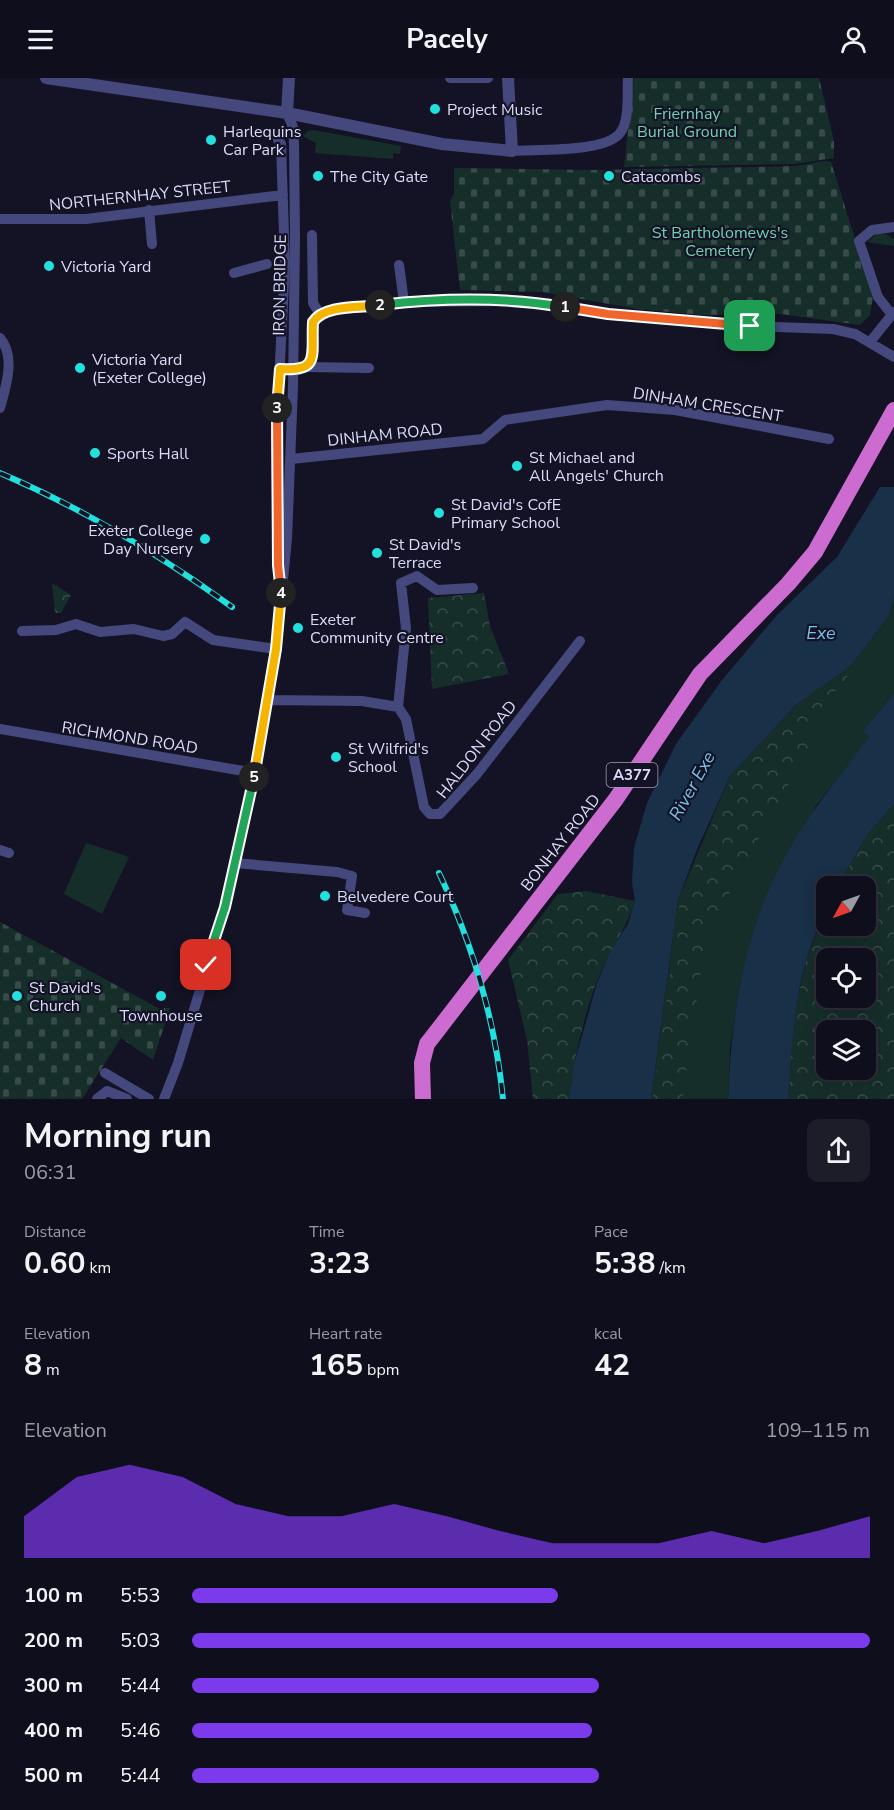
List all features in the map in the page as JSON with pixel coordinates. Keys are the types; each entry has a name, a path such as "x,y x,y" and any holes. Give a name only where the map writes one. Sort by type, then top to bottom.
{"highway":[{"name":"BONHAY ROAD","path":"423,1099 422,1063 427,1044 616,799 700,674 794,578 815,552 894,410"}],"street":[{"path":"46,78 287,113 442,144 512,151 589,146 614,138 624,125 628,78"},
{"path":"287,113 289,78"},
{"path":"450,78 488,78"},
{"path":"508,78 512,151"},
{"name":"IRON BRIDGE","path":"281,585 289,512 295,238 294,143 287,113"},
{"path":"164,1099 178,1064 225,907 255,772 276,649 281,585 278,565 276,439 280,369 276,264 283,195 281,144 278,140"},
{"name":"NORTHERNHAY STREET","path":"0,219 86,219 283,195"},
{"path":"149,210 152,244"},
{"path":"870,342 893,314 878,297 859,241 872,230 894,227"},
{"path":"312,235 313,303 320,314"},
{"path":"234,273 276,264"},
{"path":"399,265 404,302"},
{"path":"308,367 311,360 313,322 320,314 404,302 520,301 608,314 750,326 832,329 855,334 894,357"},
{"path":"0,338 7,351 9,366 0,408"},
{"path":"280,369 301,371 308,367 369,368"},
{"name":"DINHAM CRESCENT","path":"483,439 505,420 608,405 675,410 829,439"},
{"name":"DINHAM ROAD","path":"291,459 483,439"},
{"path":"268,700 362,701 398,706 406,628 401,583 417,576 437,590 473,588"},
{"path":"22,631 56,630 76,624 100,632 134,629 163,636 172,634 185,622 213,640 276,649"},
{"name":"HALDON ROAD","path":"398,706 406,719 424,807 430,814 440,814 477,774 579,641"},
{"name":"RICHMOND ROAD","path":"0,729 255,772"},
{"path":"235,863 337,872 352,876 347,910 364,914"},
{"path":"105,1073 149,1099"},
{"path":"97,1099 107,1090 127,1099"}],"green space":[{"name":"Friernhay Burial Ground","path":"634,78 819,78 834,141 834,158 794,164 624,167"},
{"path":"313,130 401,146 400,154 393,153 393,159 315,153 316,143 303,136"},
{"name":"St Bartholomews's Cemetery","path":"831,162 873,296 870,315 860,325 781,314 702,315 637,309 542,292 460,290 450,201 454,194 454,168 594,170 796,166"},
{"path":"878,233 886,234 894,239 894,246 867,242"},
{"path":"52,583 71,595 61,613 55,613"},
{"path":"484,593 490,626 509,674 432,689 428,598"},
{"path":"894,596 894,693 863,731 870,737 816,806 756,923 739,989 730,1049 728,1099 651,1099 678,900 730,776 796,705 851,666 889,616"},
{"path":"851,666 851,672 802,731 808,748 706,936 682,1099 653,1099 680,902 732,779 794,708"},
{"path":"894,804 894,1099 788,1099 794,1016 806,961 816,934 876,936 876,876 843,876 868,834"},
{"path":"86,843 129,857 102,914 64,894"},
{"path":"586,891 635,901 627,922 601,971 587,1010 569,1099 533,1099 527,1040 508,960 558,894"},
{"path":"0,922 158,1008 170,1008 153,1060 121,1038 82,1099 0,1099"}],"water":[{"name":"Exe","path":"880,487 894,487 894,596 889,616 851,666 796,705 730,776 696,852 678,900 651,1099 569,1099 574,1064 597,983 610,952 628,924 635,901 632,882 634,848 647,803 676,744 722,680 777,615 837,557"},
{"path":"894,693 894,804 868,834 843,876 816,876 816,933 798,996 788,1099 728,1099 732,1036 742,974 759,914 785,857 804,826 869,737 863,731"}],"railway":[{"path":"0,473 91,517 177,569 232,607"},
{"path":"439,873 462,927 481,983 494,1040 503,1099"}],"place":[{"name":"Project Music","path":"435,109"},
{"name":"Harlequins Car Park","path":"211,140"},
{"name":"The City Gate","path":"318,176"},
{"name":"Catacombs","path":"609,176"},
{"name":"Victoria Yard","path":"49,266"},
{"name":"Victoria Yard (Exeter College)","path":"80,368"},
{"name":"Sports Hall","path":"95,453"},
{"name":"St Michael and All Angels' Church","path":"517,466"},
{"name":"St David's CofE Primary School","path":"439,513"},
{"name":"Exeter College Day Nursery","path":"205,539"},
{"name":"St David's Terrace","path":"377,553"},
{"name":"Exeter Community Centre","path":"298,628"},
{"name":"St Wilfrid's School","path":"336,757"},
{"name":"Belvedere Court","path":"325,896"},
{"name":"St David's Church","path":"17,996"},
{"name":"Townhouse","path":"161,996"}],"route":[{"path":"206,965 225,907 255,772 276,649 281,585 278,565 276,439 280,369 301,371 308,367 311,360 313,322 316,317 327,311 404,302 520,301 605,313 750,326"}],"water label":[{"name":"River Exe","path":"692,786"}]}
